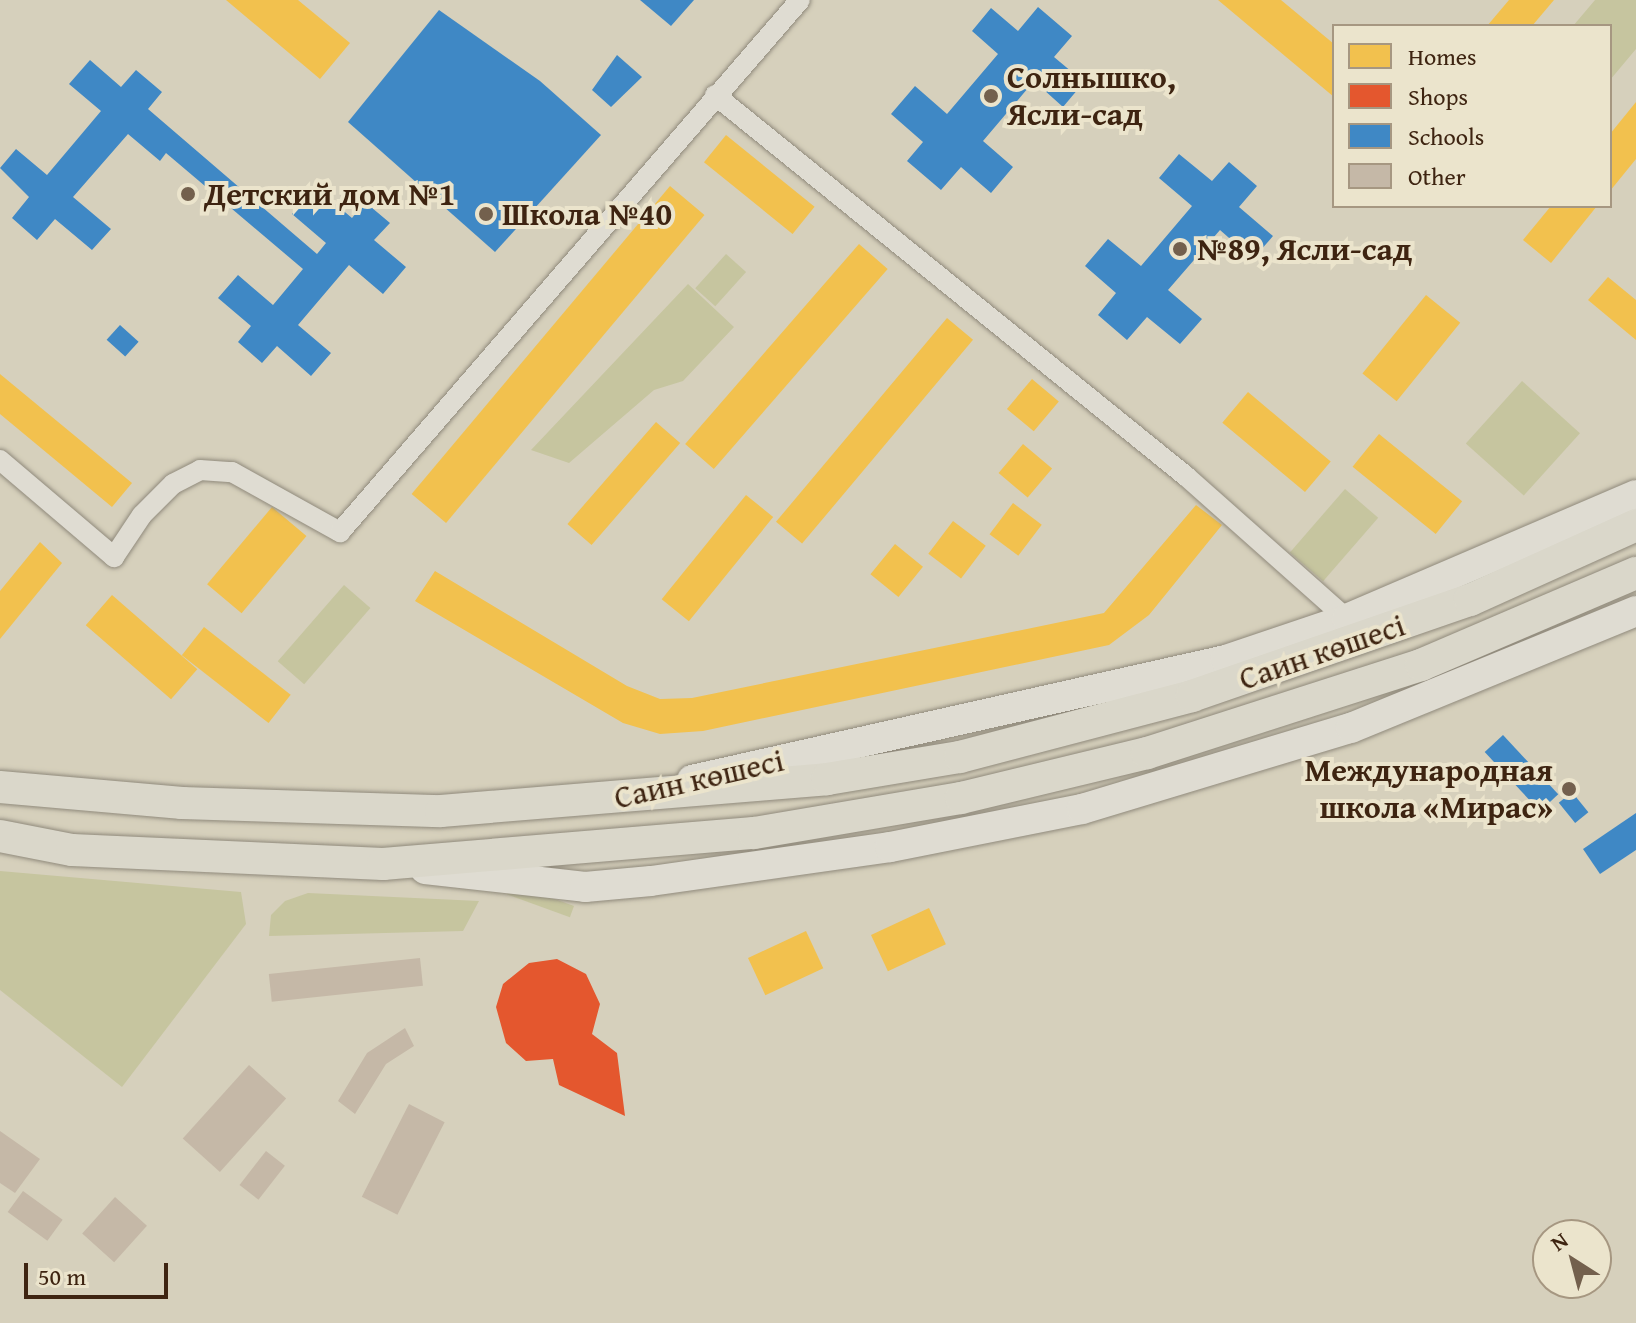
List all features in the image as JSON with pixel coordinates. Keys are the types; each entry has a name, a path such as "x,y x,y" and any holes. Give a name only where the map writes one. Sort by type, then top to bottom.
{"main road":[{"name":"Саин көшесі","path":"599,802 827,779 1071,731 1342,648 1470,600 1636,525"},
{"name":"Саин көшесі","path":"0,836 72,850 383,864 754,833 961,798 1147,753 1283,712 1486,640 1636,573"},
{"path":"0,787 75,797 309,809 441,811 599,802"}],"street":[{"path":"0,460 114,557 142,515 173,484 200,470 232,472 340,532 800,0"},
{"path":"715,95 1187,477 1347,619"},
{"name":"Саин көшесі","path":"599,802 1226,660 1347,619 1636,495"},
{"name":"Саин көшесі","path":"383,864 585,887 890,847 1082,809 1351,728 1636,611"},
{"path":"0,850 72,850"}],"green space":[{"path":"1595,0 1636,0 1636,49 1612,78 1612,24 1575,24"},
{"path":"726,254 746,272 715,306 695,288"},
{"path":"688,284 734,327 683,381 654,390 569,463 531,450"},
{"path":"1522,381 1580,433 1524,496 1466,443"},
{"path":"1345,489 1378,518 1323,581 1290,552"},
{"path":"344,585 370,608 304,684 278,661"},
{"path":"0,871 241,892 246,924 122,1087 0,990"},
{"path":"511,883 574,906 570,917 507,894"},
{"path":"308,893 479,901 463,931 269,936 271,915 285,901"}],"building: Homes":[{"path":"226,0 298,0 350,43 320,79"},
{"path":"1218,0 1281,0 1332,42 1332,95"},
{"path":"1509,0 1554,0 1534,24 1489,24"},
{"path":"1636,102 1636,159 1612,189 1612,132"},
{"path":"726,135 815,207 793,234 704,162"},
{"path":"670,186 704,215 446,523 412,494"},
{"path":"1549,208 1595,208 1551,263 1523,240"},
{"path":"859,244 888,269 714,469 685,444"},
{"path":"1608,277 1636,300 1636,340 1588,300"},
{"path":"1426,295 1460,323 1397,401 1362,373"},
{"path":"947,318 973,340 802,544 776,522"},
{"path":"0,374 132,483 112,507 0,414"},
{"path":"1032,379 1059,401 1034,431 1007,409"},
{"path":"1248,392 1331,461 1305,492 1222,423"},
{"path":"656,422 680,443 592,545 567,524"},
{"path":"1379,434 1462,501 1436,534 1353,467"},
{"path":"1023,444 1052,468 1028,498 999,473"},
{"path":"746,495 773,517 689,621 662,599"},
{"path":"1013,503 1042,525 1018,556 990,534"},
{"path":"1196,505 1222,525 1149,615 1109,645 703,731 660,734 623,723 415,601 435,571 627,686 660,699 692,698 1104,613"},
{"path":"272,507 306,536 242,613 207,584"},
{"path":"953,521 986,546 961,578 928,554"},
{"path":"40,542 62,563 0,639 0,591"},
{"path":"895,544 923,567 898,597 870,574"},
{"path":"112,595 197,669 171,699 86,625"},
{"path":"204,627 291,695 269,723 182,655"},
{"path":"929,908 946,944 888,971 871,935"},
{"path":"806,931 823,968 765,995 748,958"}],"building: Shops":[{"path":"557,959 586,974 600,1004 592,1034 617,1053 625,1116 559,1085 553,1059 526,1061 506,1043 496,1007 503,984 529,963"}],"building: Schools":[{"path":"640,0 694,0 671,26"},
{"name":"Солнышко, Ясли-сад","path":"1038,7 1072,36 1054,57 1084,82 1063,107 1034,81 983,141 1013,167 991,193 961,167 941,190 907,161 923,142 891,114 915,86 947,114 998,54 972,31 991,8 1018,31"},
{"path":"439,10 540,81 601,135 495,252 348,122"},
{"path":"617,55 642,77 611,107 592,90"},
{"path":"90,60 121,87 136,70 162,92 148,109 317,254 326,243 292,214 315,187 352,218 365,202 390,223 374,240 406,267 383,294 349,265 298,325 331,353 311,376 277,346 262,363 238,342 251,326 218,298 238,275 273,305 303,269 166,153 160,161 128,134 73,197 111,229 92,250 55,219 37,240 12,218 29,197 0,168 16,149 47,175 101,111 69,84"},
{"name":"№89, Ясли-сад","path":"1179,154 1212,181 1229,162 1257,186 1239,207 1273,236 1253,259 1220,230 1168,290 1202,319 1180,344 1147,317 1127,340 1098,315 1116,293 1085,266 1108,239 1141,266 1192,206 1159,178"},
{"path":"120,325 139,342 125,357 107,340"},
{"path":"1503,735 1558,794 1540,811 1485,752"},
{"path":"1572,792 1588,812 1575,823 1559,803"},
{"path":"1636,813 1636,850 1600,874 1583,849"}],"building: Other":[{"path":"420,958 423,986 272,1002 269,974"},
{"path":"405,1028 414,1046 386,1064 355,1114 338,1101 367,1053"},
{"path":"249,1065 286,1098 220,1172 183,1139"},
{"path":"409,1104 445,1122 397,1215 362,1197"},
{"path":"0,1131 40,1159 15,1193 0,1183"},
{"path":"266,1151 285,1166 258,1200 240,1185"},
{"path":"23,1191 63,1220 47,1241 8,1212"},
{"path":"115,1197 147,1226 114,1262 82,1233"}],"place":[{"name":"Солнышко, Ясли-сад","path":"991,96"},
{"name":"Детский дом №1","path":"188,194"},
{"name":"Школа №40","path":"486,214"},
{"name":"№89, Ясли-сад","path":"1180,249"},
{"name":"Международная школа «Мирас»","path":"1569,789"}]}
